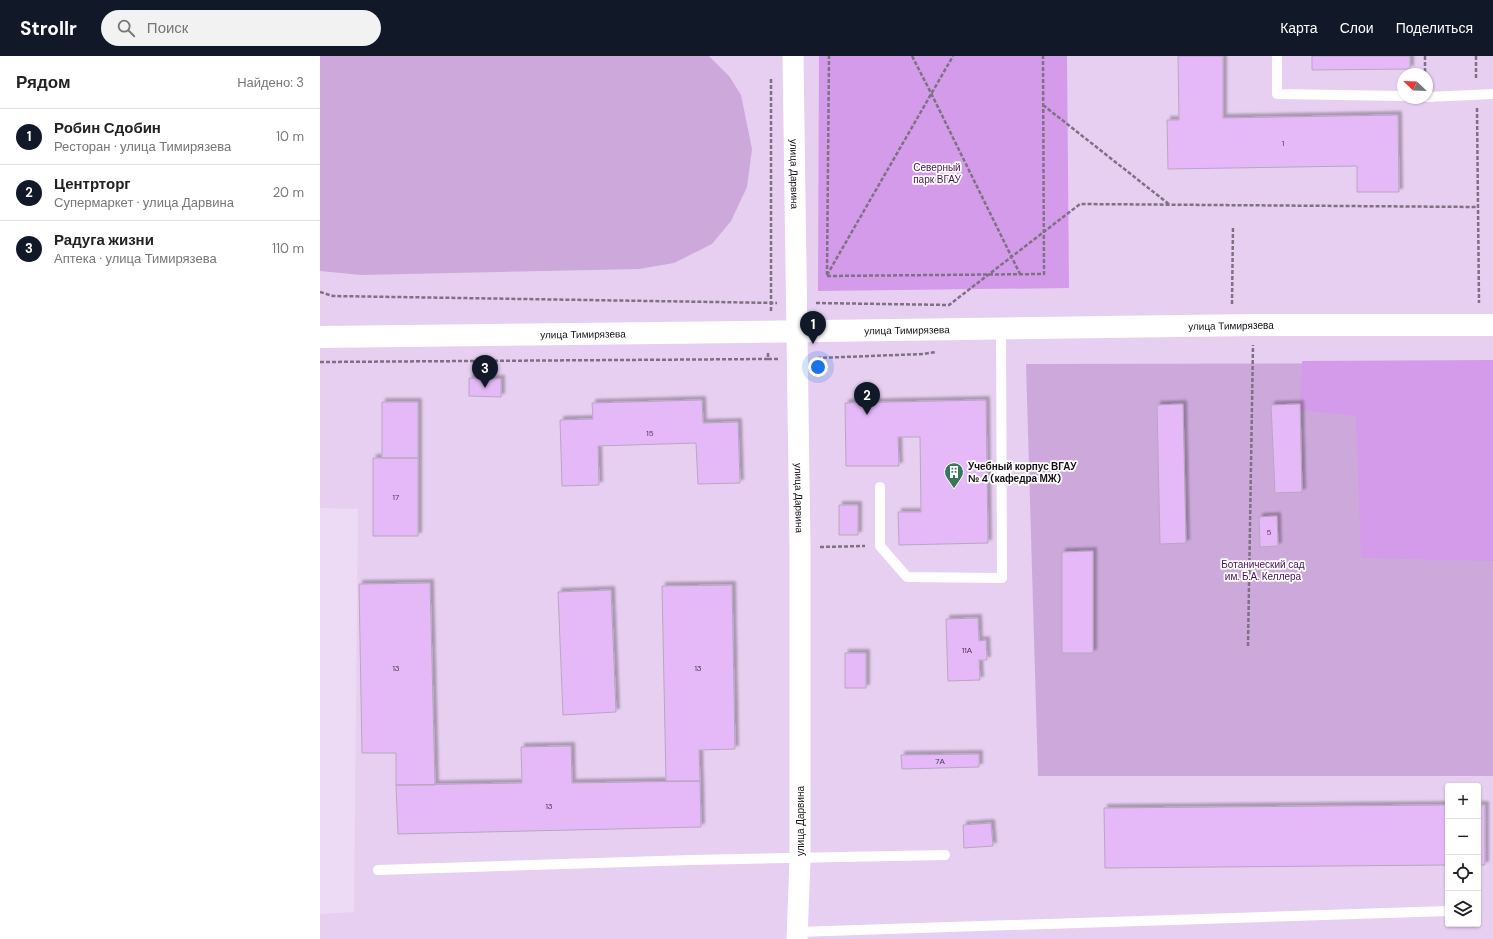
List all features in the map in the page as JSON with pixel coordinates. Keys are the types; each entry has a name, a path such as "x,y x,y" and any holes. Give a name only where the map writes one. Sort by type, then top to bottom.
{"main road":[{"name":"улица Тимирязева","path":"320,337 1254,325 1493,325"}],"street":[{"name":"улица Дарвина","path":"793,56 800,548 800,859 797,936"}],"lane":[{"path":"1277,56 1277,94 1397,96"},
{"path":"1433,96 1493,94"},
{"path":"880,487 880,546 907,577 1002,578 1001,329"},
{"path":"378,870 683,860 800,859 945,855"},
{"path":"797,936 1445,912"}],"path":[{"path":"827,276 828,56"},
{"path":"912,56 1020,274"},
{"path":"827,276 953,56"},
{"path":"827,276 1044,274 1043,56"},
{"path":"1425,56 1426,68"},
{"path":"1476,56 1479,306"},
{"path":"771,72 771,303"},
{"path":"1043,105 1171,205"},
{"path":"320,292 333,296 949,305 1080,204 1477,207"},
{"path":"1232,304 1233,226"},
{"path":"1248,646 1254,325"},
{"path":"768,359 923,354 939,352"},
{"path":"800,548 880,546"}],"shaded area":[{"path":"320,56 1493,56 1493,939 320,939 320,914 354,912 358,509 320,508"}],"green space":[{"path":"320,56 709,56 729,76 741,95 752,149 747,187 731,221 712,244 674,263 639,269 361,275 320,271"},
{"name":"Северный парк ВГАУ","path":"819,56 1067,56 1069,288 818,291"},
{"path":"1493,360 1493,561 1361,558 1356,416 1300,410 1302,361"},
{"name":"Ботанический сад им. Б.А. Келлера","path":"1493,363 1493,776 1038,776 1026,364"}],"building":[{"path":"1178,56 1223,56 1223,118 1398,115 1399,192 1357,192 1357,166 1168,169 1167,120 1179,120"},
{"path":"1312,56 1410,56 1410,68 1312,70"},
{"path":"469,378 501,379 501,397 469,396"},
{"path":"702,400 703,423 738,422 740,483 698,484 696,443 598,446 599,485 562,486 560,420 593,419 592,403"},
{"name":"Учебный корпус ВГАУ № 4 (кафедра МЖ)","path":"986,400 988,543 899,545 898,512 921,512 920,437 898,437 899,466 846,466 845,403"},
{"path":"382,402 418,402 418,458 382,458"},
{"path":"1183,404 1186,543 1160,544 1157,405"},
{"path":"1300,404 1302,492 1275,493 1271,405"},
{"path":"373,458 418,458 418,536 373,536"},
{"path":"839,505 858,505 858,535 839,535"},
{"path":"1277,516 1278,546 1260,547 1259,517"},
{"path":"1093,551 1093,653 1062,653 1062,552"},
{"path":"430,583 435,785 396,785 396,753 362,753 359,584"},
{"path":"732,585 735,749 699,750 700,781 666,781 662,586"},
{"path":"611,590 616,712 563,715 558,592"},
{"path":"978,618 979,641 986,640 987,660 979,660 980,680 948,681 946,619"},
{"path":"845,653 866,653 866,688 845,688"},
{"path":"571,746 572,783 700,781 701,827 398,834 396,785 522,783 521,747"},
{"path":"979,754 979,767 902,769 901,755"},
{"path":"1445,805 1445,865 1105,868 1104,808"},
{"path":"1481,805 1485,805 1485,865 1481,865"},
{"path":"991,823 993,846 964,848 963,825"}],"place":[{"name":"Робин Сдобин","path":"813,344"},
{"name":"Радуга жизни","path":"485,388"},
{"name":"Центрторг","path":"867,415"},
{"name":"Учебный корпус ВГАУ № 4 (кафедра МЖ)","path":"954,489"}]}
